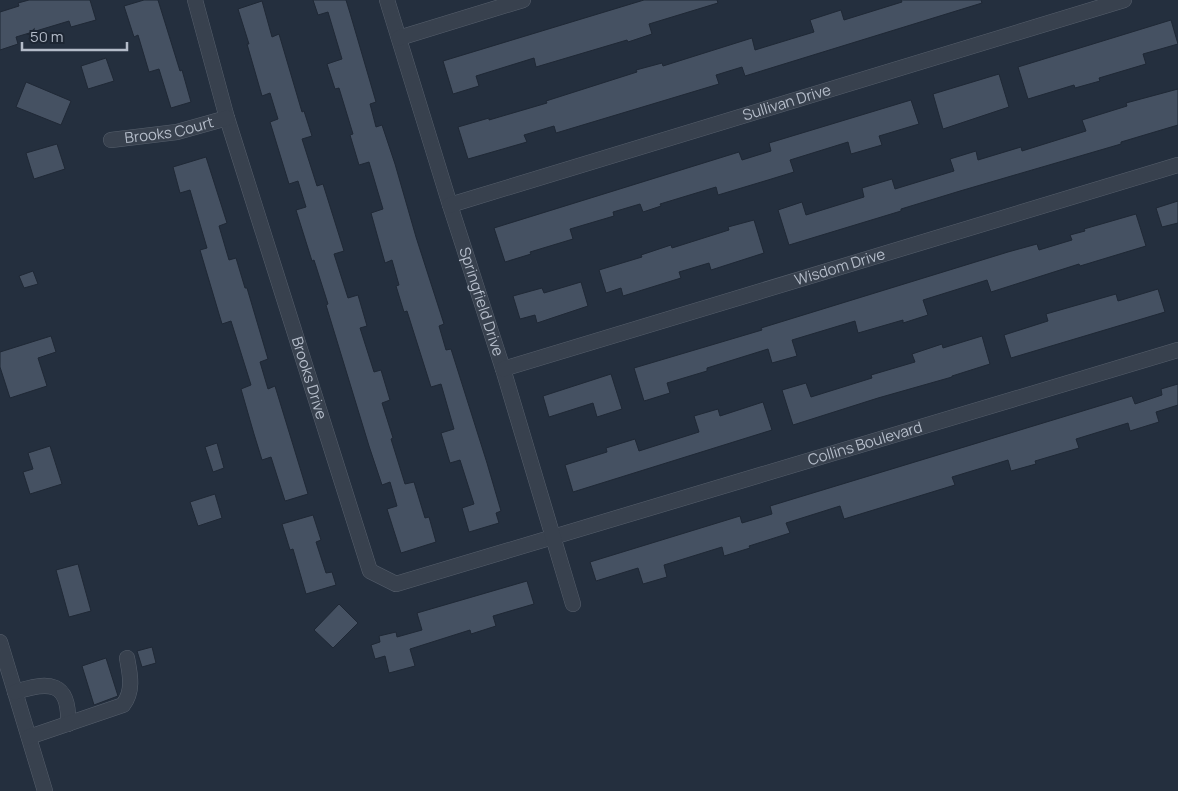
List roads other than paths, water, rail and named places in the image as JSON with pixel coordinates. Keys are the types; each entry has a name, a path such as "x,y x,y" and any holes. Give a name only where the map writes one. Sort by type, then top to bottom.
{"street":[{"name":"Brooks Drive","path":"195,0 227,118 370,570 396,584 553,538"},
{"name":"Springfield Drive","path":"387,0 503,369 573,604"},
{"path":"399,38 523,0"},
{"name":"Sullivan Drive","path":"450,205 1124,0"},
{"name":"Brooks Court","path":"111,140 177,132 227,118"},
{"name":"Wisdom Drive","path":"503,369 1178,165"},
{"name":"Collins Boulevard","path":"553,538 1178,350"},
{"path":"0,642 45,791"},
{"path":"29,737 123,705 129,698 130,688 127,658"},
{"path":"15,692 32,686 46,685 62,692 66,700 68,724"}]}
